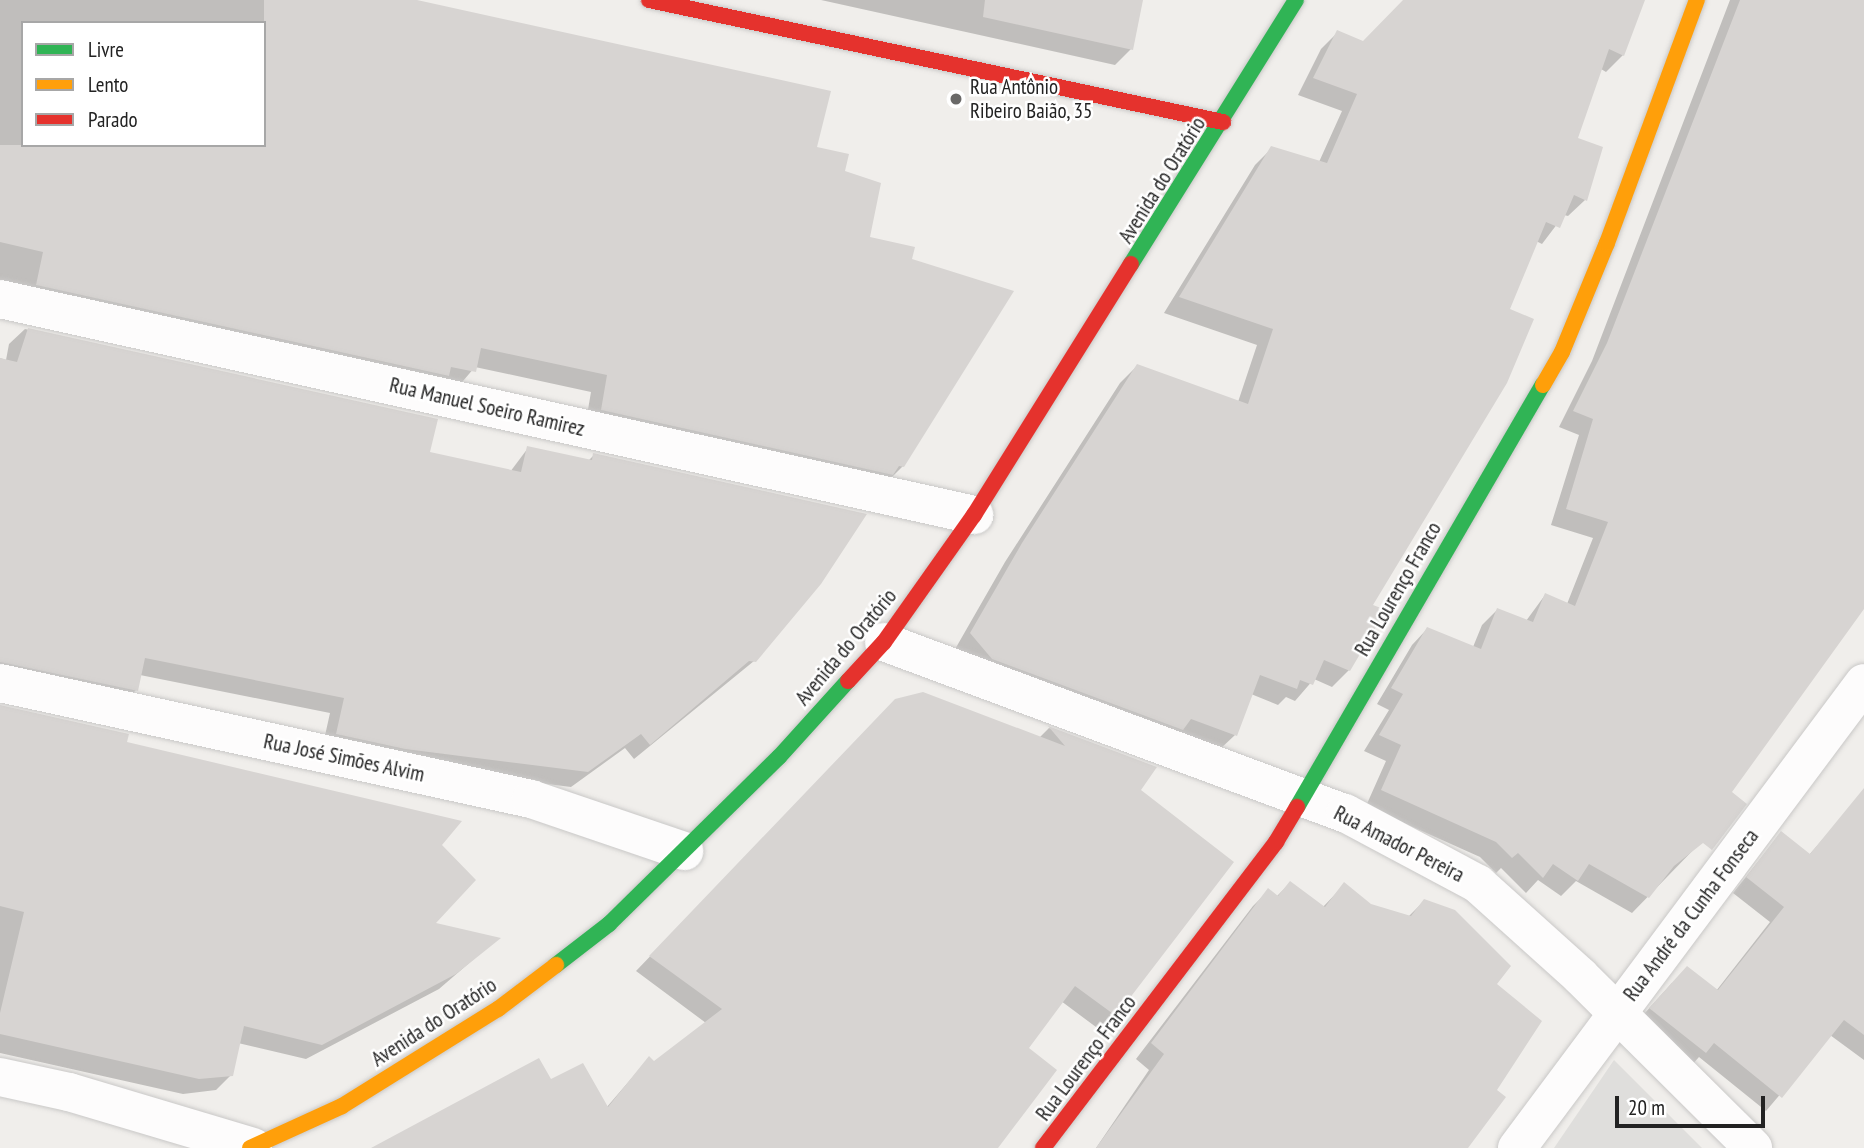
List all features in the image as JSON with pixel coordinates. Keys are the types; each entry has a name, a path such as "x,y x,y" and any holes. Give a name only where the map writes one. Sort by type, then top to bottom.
{"street":[{"path":"649,0 712,6 1223,122"},
{"name":"Avenida do Oratório","path":"252,1147 342,1106 498,1009 609,924 779,757 884,642 974,515 1223,122 1296,0"},
{"name":"Rua Lourenço Franco","path":"1044,1148 1276,842 1562,352 1608,243 1697,0"},
{"name":"Rua Manuel Soeiro Ramirez","path":"0,299 974,515"},
{"name":"Rua Amador Pereira","path":"884,642 1345,813 1478,884 1618,1013 1753,1148"},
{"name":"Rua José Simões Alvim","path":"0,682 531,799 684,850"},
{"name":"Rua André da Cunha Fonseca","path":"1517,1148 1864,683"},
{"path":"0,1077 69,1092 252,1147"}],"shaded area":[{"path":"1614,1060 1702,1148 1554,1148"}],"building":[{"path":"264,0 417,0 831,91 817,147 849,154 845,171 881,183 870,237 915,247 912,259 1014,291 904,467 899,466 893,475 601,410 607,375 481,348 476,372 451,367 449,376 36,285 43,252 0,242 0,145 266,147"},
{"path":"985,0 1143,0 1133,50 983,17"},
{"path":"1403,0 1645,0 1624,56 1609,49 1578,138 1603,147 1587,201 1574,195 1560,228 1546,222 1510,309 1534,319 1507,383 1373,605 1386,610 1350,671 1324,660 1313,685 1300,680 1297,689 1260,675 1237,736 1191,719 1183,730 992,659 970,633 1022,543 1137,364 1248,404 1273,329 1179,297 1271,146 1327,163 1357,94 1313,78 1337,30 1363,41"},
{"path":"1740,0 1864,0 1864,609 1732,792 1747,804 1712,850 1703,843 1674,866 1649,898 1589,864 1578,881 1553,864 1543,878 1518,853 1512,858 1496,842 1381,790 1401,745 1379,735 1403,694 1391,688 1427,627 1481,649 1497,608 1533,622 1545,593 1575,606 1608,522 1566,509 1593,419 1573,411 1607,343"},
{"path":"28,328 438,419 430,452 521,472 527,446 592,460 593,453 867,514 821,584 756,662 749,661 650,745 641,734 588,772 405,749 336,734 344,698 145,658 138,691 0,662 0,358 17,362"},
{"path":"923,692 1065,746 1048,726 1157,767 1141,790 1234,862 1116,1016 1075,986 1029,1048 1057,1070 998,1148 371,1148 539,1058 551,1079 583,1063 608,1107 649,1056 654,1061 722,1009 649,956 895,699"},
{"path":"0,705 129,734 127,742 462,821 442,845 476,880 436,923 501,938 456,974 322,1045 244,1026 233,1076 199,1079 0,1034 0,1013 24,912 0,906"},
{"path":"1864,788 1864,1035 1844,1020 1782,1098 1714,1043 1706,1053 1649,1008 1687,966 1718,990 1784,907 1746,877 1781,831 1810,854"},
{"path":"1290,881 1325,907 1344,882 1371,904 1411,916 1424,899 1455,910 1511,966 1497,984 1542,1021 1497,1090 1506,1097 1468,1148 1096,1148 1164,1054 1151,1043 1268,888 1278,896"}],"traffic: fast":[{"path":"1131,264 1296,0"},
{"path":"1297,807 1543,385"},
{"path":"556,965 609,924 779,757 848,681"}],"traffic: slow":[{"path":"1543,385 1562,352 1607,243 1697,0"},
{"path":"250,1148 342,1106 498,1009 556,965"}],"traffic: jam":[{"path":"649,0 1223,122"},
{"path":"848,681 884,642 974,515 1131,264"},
{"path":"1043,1148 1276,842 1297,807"}],"place":[{"name":"Rua Antônio Ribeiro Baião, 35","path":"956,99"}]}
